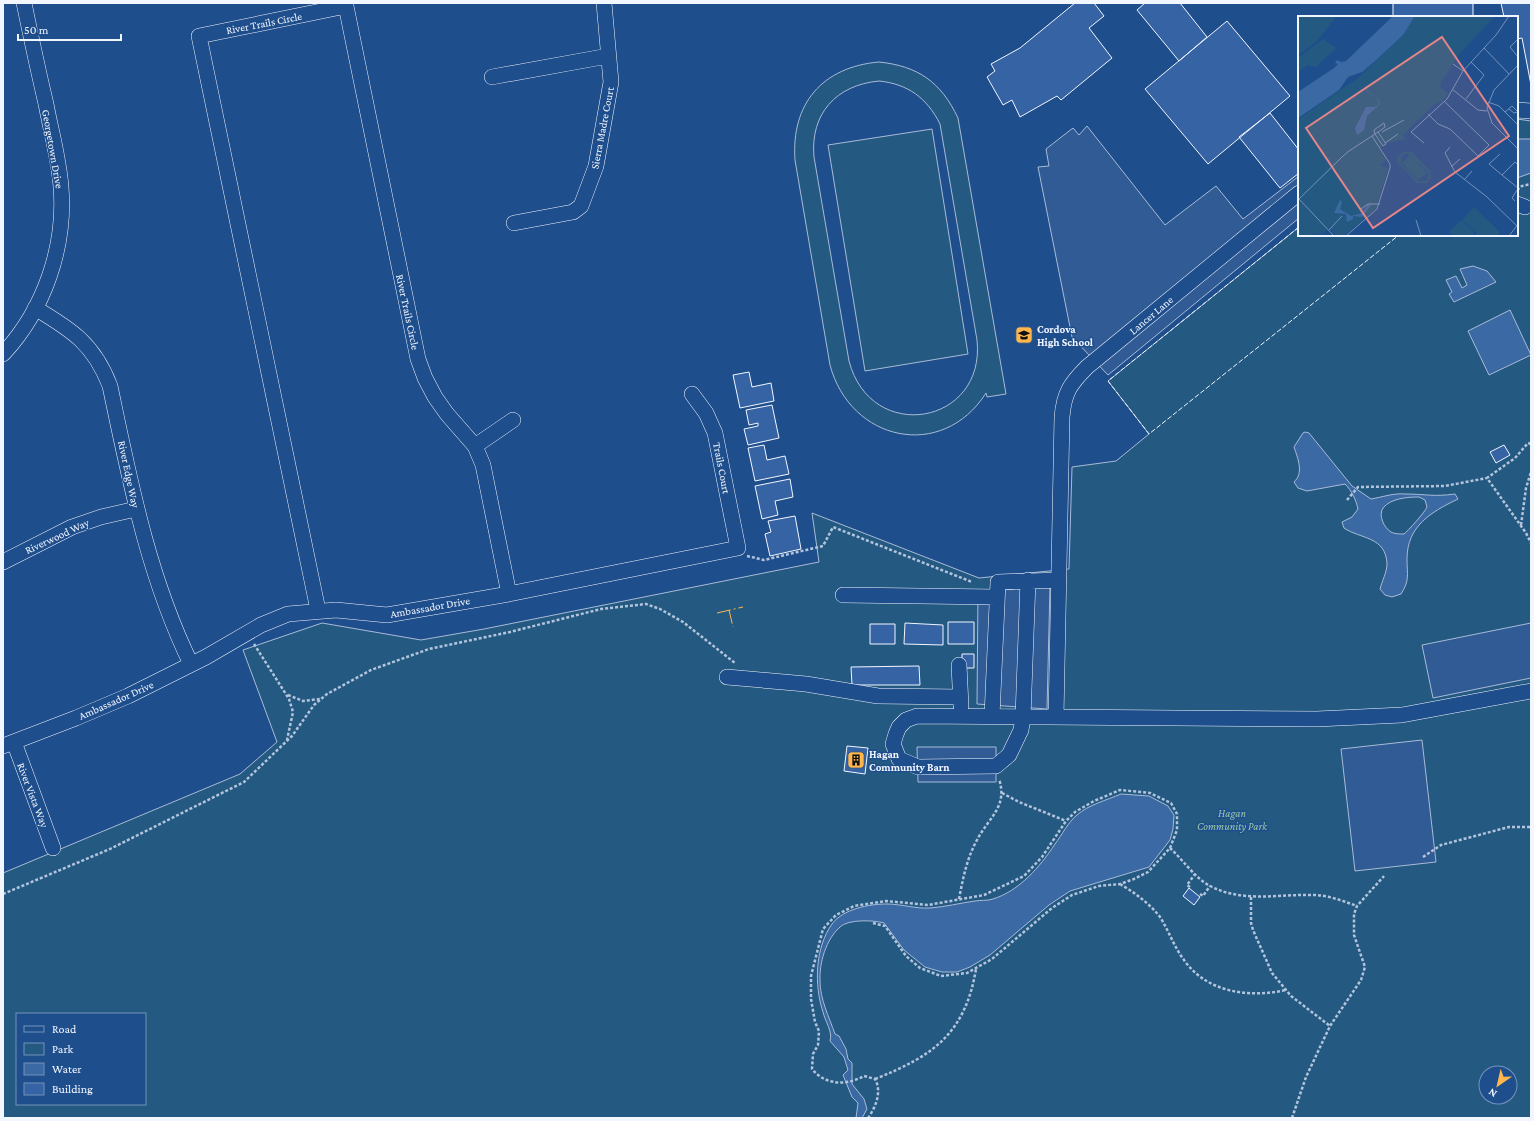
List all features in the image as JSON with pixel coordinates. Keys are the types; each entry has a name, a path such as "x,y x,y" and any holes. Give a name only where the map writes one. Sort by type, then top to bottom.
{"street":[{"name":"Georgetown Drive","path":"3,354 24,328 35,308 47,282 59,236 61,188 58,164 24,3"},
{"name":"Sierra Madre Court","path":"514,223 573,212 581,206 596,166 611,82 604,3"},
{"name":"River Trails Circle","path":"318,610 199,36 346,6 418,359 434,397 446,414 475,446 483,465 509,594"},
{"path":"492,77 608,56"},
{"path":"1518,110 1531,111"},
{"name":"Lancer Lane","path":"1056,717 1063,403 1068,388 1087,367 1298,194"},
{"name":"River Edge Way","path":"35,308 65,325 80,337 93,351 103,368 110,386 136,509 154,574 191,664"},
{"name":"Trails Court","path":"692,394 706,413 715,433 738,548"},
{"path":"475,446 513,420"},
{"name":"Riverwood Way","path":"3,562 72,527 101,516 136,509"},
{"name":"Ambassador Drive","path":"9,744 128,696 248,633 288,614 318,610 336,610 387,615 509,594 738,548"},
{"path":"1028,580 1023,717 1021,730 1009,755 996,766 918,767 899,759 893,744 899,728 906,720 917,716 992,716 1023,717 1317,719 1395,715 1531,691"},
{"path":"992,716 998,582 1058,580"},
{"path":"843,595 997,597"},
{"path":"960,666 961,716"},
{"path":"727,677 806,684 878,696 960,697"},
{"name":"River Vista Way","path":"9,744 53,848"}],"path":[{"path":"1518,189 1522,186 1531,184"},
{"path":"1347,500 1358,487 1445,486 1487,478 1515,458 1528,443 1531,444"},
{"path":"1521,526 1526,488 1531,472"},
{"path":"1487,478 1521,526 1531,543"},
{"path":"738,548 748,558 764,560 823,546 833,527 975,583"},
{"path":"3,894 110,849 244,782 287,740 314,705 321,699 341,685 371,670 429,649 510,632 601,609 646,604 660,609 683,622 758,680"},
{"path":"248,633 287,695 292,712 287,740"},
{"path":"287,695 303,701 321,699"},
{"path":"873,923 885,926 906,956 920,968 941,976 968,973 1001,951 1052,908 1072,895 1099,886 1120,884 1148,872 1170,848 1177,830 1177,814 1171,803 1150,793 1120,790 1081,808 1066,821 1042,857 1024,876 984,895 928,905 886,900 854,906 836,915 822,929 811,976 811,999 815,1022 819,1031 818,1045 813,1054 812,1069 819,1078 834,1083 856,1080 864,1076 875,1079 922,1057 939,1045 959,1022 973,982 976,968"},
{"path":"959,899 964,870 977,839 998,811 1002,793 1019,802 1066,821"},
{"path":"1423,857 1441,845 1509,827 1531,827"},
{"path":"1170,848 1195,874 1210,886 1251,897 1314,895 1328,897 1357,906"},
{"path":"1190,887 1187,885 1195,874"},
{"path":"1292,1118 1306,1077 1330,1026 1361,980 1365,967 1354,935 1354,914 1357,906 1384,876"},
{"path":"1120,884 1137,895 1159,917 1185,962 1204,979 1217,987 1246,994 1269,994 1286,990"},
{"path":"1200,894 1203,896 1210,886"},
{"path":"1251,897 1253,930 1272,974 1286,990 1330,1026"},
{"path":"868,1118 873,1110 877,1098 879,1086 875,1079"}],"green space":[{"path":"879,62 905,67 917,72 936,86 951,105 958,118 1006,394 987,397 986,393 967,415 946,428 923,435 899,433 877,425 857,411 841,391 830,365 795,160 795,140 798,122 805,106 814,92 826,80 859,65","holes":["879,81 899,85 916,94 929,107 940,124 977,340 975,369 964,391 946,406 925,414 902,414 880,405 861,388 849,361 814,157 816,128 821,115 838,95 864,84"]},
{"name":"Hagan Community Park","path":"1518,119 1531,121 1531,1118 3,1118 3,873 240,774 277,742 243,650 322,623 421,640 484,629 819,562 812,513 979,578 1069,569 1072,467 1116,461 1149,434 1108,381 1298,228 1298,236 1518,236"},
{"path":"932,129 968,354 865,371 828,145"}],"shaded area":[{"path":"1087,126 1165,225 1216,186 1243,219 1298,177 1298,219 1108,375 1072,337 1038,167 1049,166 1046,149 1073,128 1079,135"},
{"path":"1050,586 1047,709 977,704 978,592"},
{"path":"1531,623 1531,678 1433,698 1422,645"},
{"path":"1422,740 1436,862 1355,871 1341,749"},
{"path":"917,747 996,747 996,782 918,782"}],"water":[{"path":"1518,139 1531,139 1531,173 1518,178"},
{"path":"1473,266 1487,271 1496,282 1454,302 1449,294 1452,292 1446,280 1456,276 1462,288 1467,285 1460,269"},
{"path":"1510,310 1531,355 1489,375 1468,331"},
{"path":"1303,433 1309,433 1352,486 1371,499 1396,494 1455,494 1458,499 1430,515 1416,529 1411,538 1408,547 1407,581 1401,594 1392,597 1385,595 1380,589 1387,567 1386,555 1382,548 1377,543 1344,528 1342,522 1352,517 1358,509 1350,490 1345,484 1307,491 1298,488 1294,482 1299,474 1299,466 1294,447","holes":["1410,497 1419,497 1425,500 1427,507 1426,509 1404,534 1392,533 1388,530 1381,518 1383,508 1386,505 1395,500"]},
{"path":"1121,794 1149,796 1168,806 1174,815 1173,829 1170,840 1149,867 1070,891 1049,905 990,955 970,967 957,972 942,972 925,967 904,950 884,923 874,921 855,921 844,924 835,932 827,945 822,959 820,988 825,1008 835,1034 839,1036 846,1049 848,1059 852,1063 852,1084 864,1099 867,1109 862,1118 856,1118 858,1103 852,1097 843,1075 848,1070 844,1057 830,1041 830,1030 823,1012 818,990 817,979 819,955 826,934 832,924 849,911 865,906 892,904 930,908 991,900 1003,895 1020,884 1036,869 1068,825 1081,811"}],"building":[{"path":"1075,3 1094,3 1104,16 1089,28 1112,58 1061,100 1057,96 1020,117 1012,100 1003,105 987,77 995,71 991,64 1020,48"},
{"path":"1145,3 1180,3 1207,37 1179,61 1137,10"},
{"path":"1393,3 1473,3 1473,16 1393,16"},
{"path":"1501,3 1531,3 1531,85 1522,38 1518,39 1518,16 1504,16"},
{"path":"1227,21 1290,96 1208,164 1145,89"},
{"path":"1270,113 1298,149 1298,174 1280,188 1239,137"},
{"path":"749,372 752,387 771,383 774,401 740,408 733,375"},
{"path":"772,405 779,438 748,445 744,429 758,426 758,423 749,425 746,410"},
{"path":"764,445 767,460 785,456 789,474 755,481 748,448"},
{"path":"1504,445 1510,455 1496,463 1490,452"},
{"path":"790,479 793,497 775,501 778,515 762,519 755,486"},
{"path":"795,516 801,549 770,556 765,534 771,532 768,521"},
{"path":"948,622 974,622 974,644 948,644"},
{"path":"905,623 943,625 943,645 904,644"},
{"path":"870,624 895,624 895,644 870,644"},
{"path":"962,654 974,654 974,668 962,668"},
{"path":"919,666 920,685 852,685 851,667"},
{"name":"Hagan Community Barn","path":"847,746 868,748 865,774 844,771"},
{"path":"1189,888 1200,897 1194,905 1183,896"}],"fence":[{"path":"1298,228 1108,381 1149,434 1398,236"}],"power":[{"path":"717,613 743,607"},
{"path":"729,610 733,627"}],"place":[{"name":"Cordova High School","path":"1024,335"},
{"name":"Hagan Community Barn","path":"856,760"}]}
